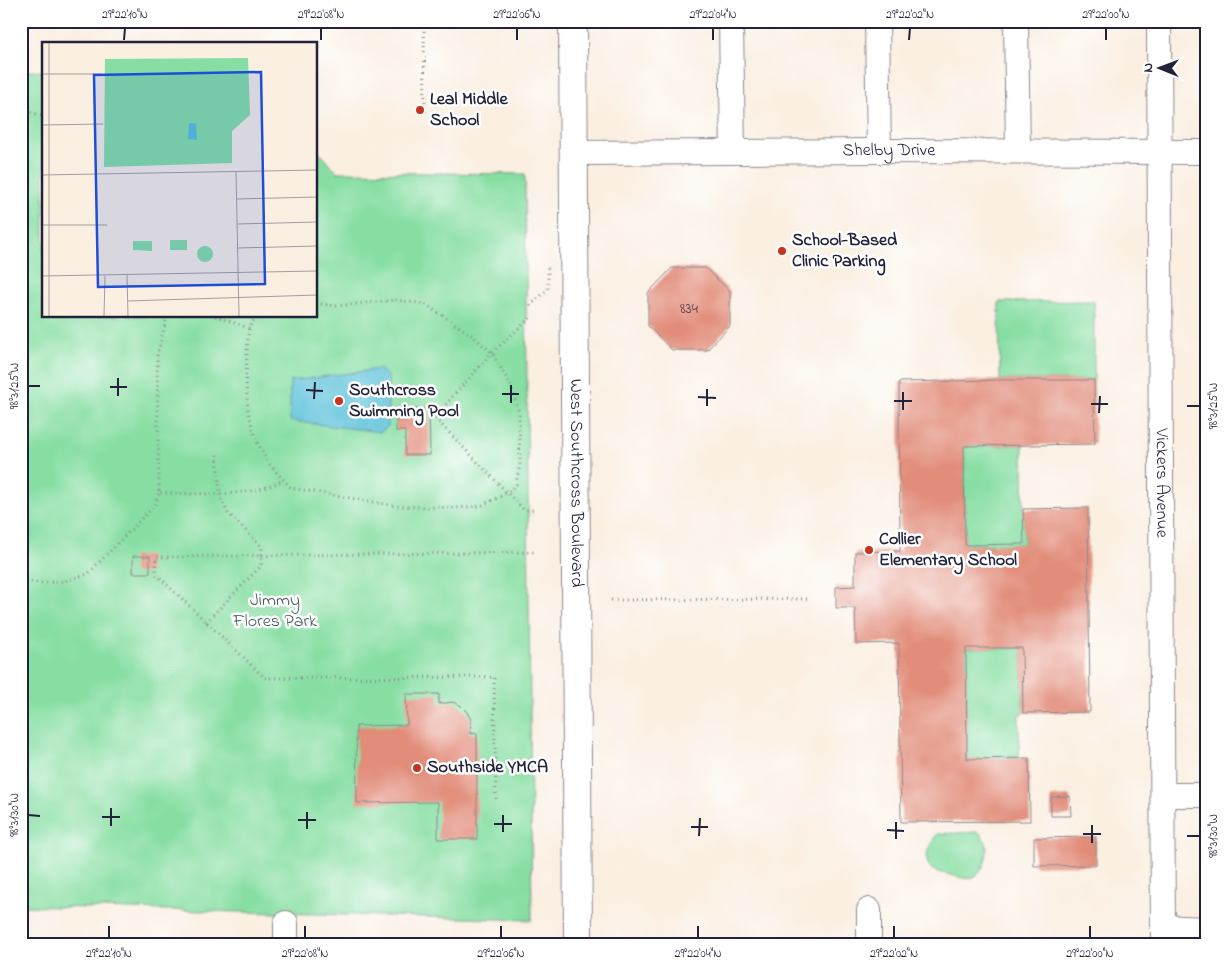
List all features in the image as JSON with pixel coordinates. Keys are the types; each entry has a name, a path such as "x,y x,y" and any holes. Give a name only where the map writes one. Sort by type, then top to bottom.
{"main road":[{"name":"West Southcross Boulevard","path":"573,21 578,945"}],"street":[{"path":"731,21 733,152"},
{"path":"877,21 879,151"},
{"path":"1016,21 1018,151"},
{"name":"Vickers Avenue","path":"1158,21 1164,795 1163,936"},
{"name":"Shelby Drive","path":"573,153 1158,150 1206,152"},
{"path":"1164,795 1206,795"},
{"path":"869,910 869,945"},
{"path":"1163,936 1206,929"}],"path":[{"path":"424,21 425,116"},
{"path":"21,110 42,115"},
{"path":"530,306 548,289 548,266"},
{"path":"255,318 249,328 247,349 246,381 248,411 256,440 269,464 290,488 397,506 457,508 481,506 507,493 516,484 520,464 519,412 511,386 492,353 473,336 425,304 395,300 335,306 318,303"},
{"path":"21,581 41,583 65,582 88,574 154,505 159,493 157,356 166,318"},
{"path":"221,318 249,328"},
{"path":"530,318 492,353 434,417 524,510 533,510"},
{"path":"206,622 261,566 262,547 228,513 219,492 217,452"},
{"path":"159,493 234,492 271,487 283,480"},
{"path":"496,799 494,678 265,678 156,574 156,557 534,552"},
{"path":"612,600 812,599"}],"green space":[{"name":"Jimmy Flores Park","path":"21,71 42,71 42,318 318,318 318,151 337,172 525,174 532,920 21,906"},
{"path":"1094,301 1094,380 1000,380 999,302"},
{"path":"1023,445 1024,544 965,545 964,446"},
{"path":"966,648 1022,648 1023,713 1019,714 1019,758 967,759"},
{"path":"979,832 986,842 987,850 986,860 977,875 971,878 964,878 930,868 927,853 937,834"}],"water":[{"name":"Southcross Swimming Pool","path":"380,369 388,377 388,426 381,432 290,421 290,381"}],"building":[{"path":"672,268 705,268 730,291 730,326 707,350 672,350 648,326 648,293"},
{"path":"1094,380 1095,444 964,446 965,545 1024,544 1023,509 1088,508 1090,712 1023,713 1022,648 966,648 967,759 1029,758 1030,821 901,822 899,643 856,644 855,608 836,608 836,587 855,586 855,552 900,551 899,382"},
{"path":"396,409 429,409 430,455 405,455 405,431 396,431"},
{"path":"133,556 150,556 150,573 133,573"},
{"name":"Southside YMCA","path":"406,694 439,694 439,704 452,702 460,705 467,712 471,720 470,734 477,733 477,839 438,839 438,802 357,803 356,726 407,725"},
{"path":"1070,796 1071,816 1051,816 1051,797"},
{"path":"1096,837 1096,865 1034,866 1034,838"}],"place":[{"name":"Leal Middle School","path":"420,110"},
{"name":"School-Based Clinic Parking","path":"782,251"},
{"name":"Southcross Swimming Pool","path":"339,401"},
{"name":"Collier Elementary School","path":"869,550"},
{"name":"Southside YMCA","path":"417,768"}]}
